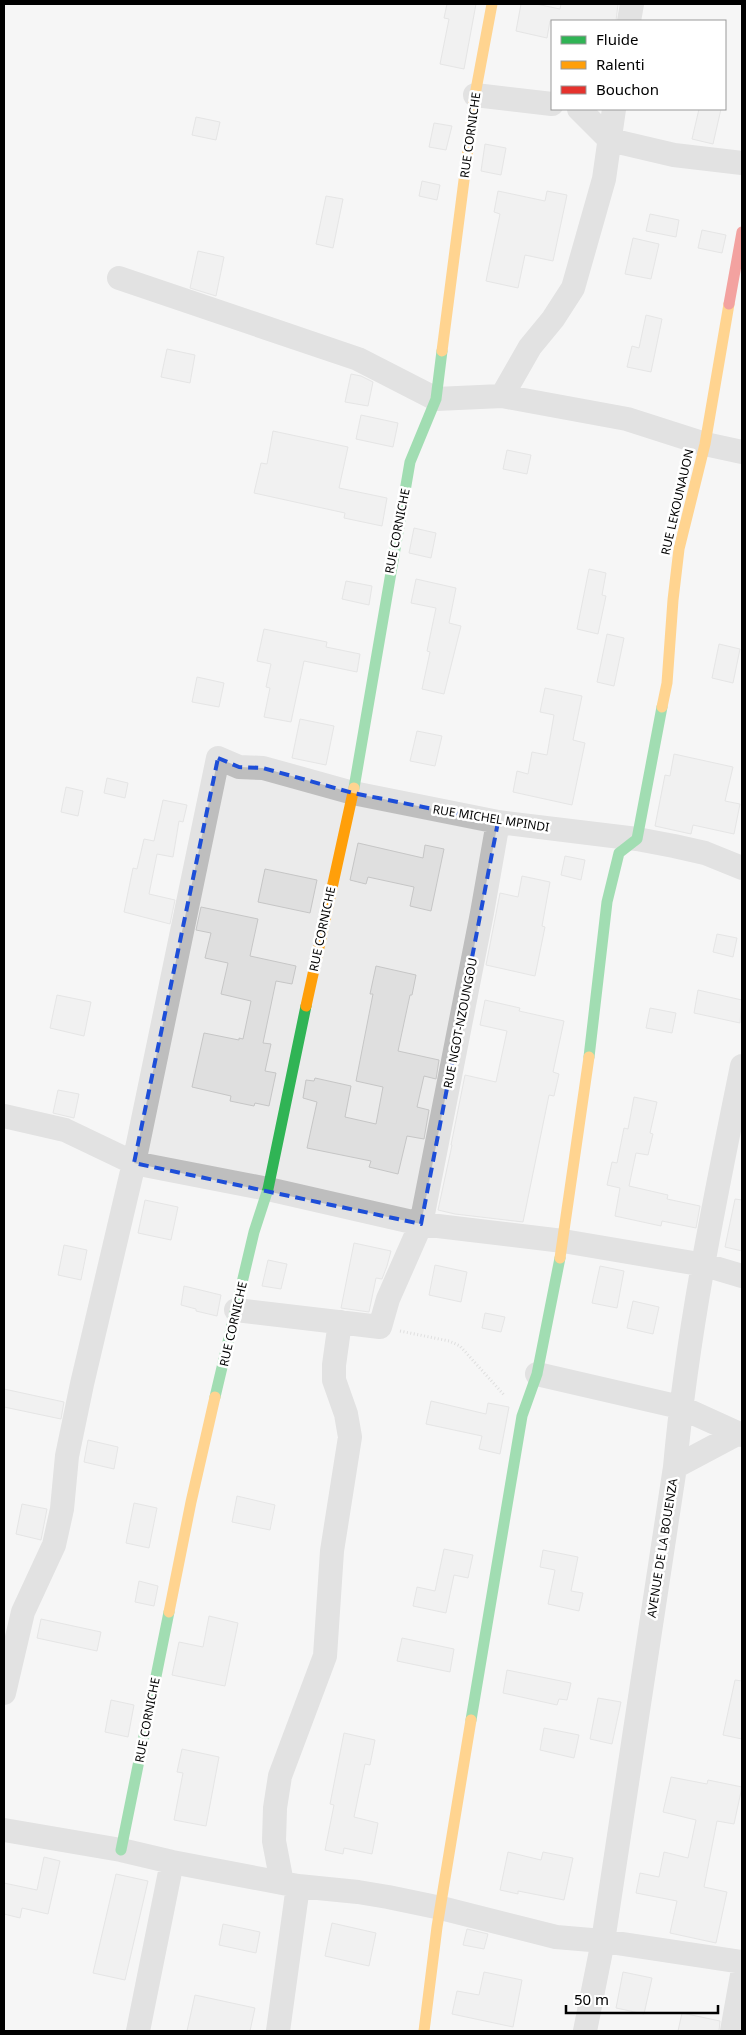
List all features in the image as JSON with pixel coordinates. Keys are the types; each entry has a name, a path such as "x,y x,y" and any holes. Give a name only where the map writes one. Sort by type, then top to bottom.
{"street":[{"name":"RUE CORNICHE","path":"121,1850 191,1502 254,1232 268,1189 314,966 353,792 410,462 436,399 475,95 492,4"},
{"path":"629,20 632,4"},
{"path":"475,95 551,104"},
{"path":"580,110 610,140 674,154 742,162"},
{"path":"502,396 530,347 553,319 573,288 604,180 614,110"},
{"name":"RUE LEKOUNAUON","path":"637,839 667,682 679,549 705,444 742,232"},
{"path":"119,278 358,359 436,399 502,396 627,418 705,444 742,452"},
{"name":"RUE MICHEL MPINDI","path":"134,1163 218,758 239,767 263,768 353,792 498,822 637,839 705,853 742,868"},
{"name":"RUE NGOT-NZOUNGOU","path":"380,1327 388,1299 421,1224 498,822"},
{"path":"424,2031 441,1908 522,1416 536,1374 563,1241 594,1022 607,902 619,853 637,839"},
{"name":"AVENUE DE LA BOUENZA","path":"585,2031 603,1941 674,1467 680,1407 742,1066"},
{"path":"4,1116 65,1130 134,1163 268,1189 421,1224 563,1241 705,1265 742,1276"},
{"path":"4,1694 23,1612 54,1545 62,1509 67,1456 80,1393 134,1163"},
{"path":"236,1310 380,1327"},
{"path":"278,2031 290,1885 274,1841 275,1808 280,1776 325,1656 332,1551 350,1437 346,1414 334,1380 334,1365 340,1322"},
{"path":"536,1374 680,1407 741,1434"},
{"path":"674,1467 741,1434"},
{"path":"4,1830 121,1850 290,1885 358,1892 441,1908 556,1937 603,1941 742,1962"},
{"path":"138,2031 172,1862"},
{"path":"732,2031 742,1975"}],"path":[{"path":"380,1327 448,1341 460,1346 522,1416"}],"highlighted area":[{"path":"218,758 239,767 263,768 353,793 498,822 421,1224 134,1163"}],"shaded area":[{"path":"4,4 742,4 742,2031 4,2031"}],"building":[{"path":"447,4 476,4 464,69 440,64 449,19 444,18"},
{"path":"521,4 536,4 560,9 561,4 618,4 616,20 551,20 547,38 516,31"},
{"path":"699,110 721,110 713,144 692,139"},
{"path":"196,117 220,122 216,140 192,135"},
{"path":"434,123 452,126 446,150 429,147"},
{"path":"485,144 506,148 501,175 481,171"},
{"path":"422,181 440,185 437,200 419,196"},
{"path":"498,191 545,201 547,191 567,195 553,261 525,255 518,288 486,281 500,214 494,212"},
{"path":"326,196 343,199 333,248 316,244"},
{"path":"650,214 679,220 676,237 646,231"},
{"path":"702,230 726,235 722,253 698,248"},
{"path":"633,238 659,244 651,279 625,274"},
{"path":"198,251 224,257 216,296 190,288"},
{"path":"646,315 662,319 651,372 627,367 632,346 639,348"},
{"path":"167,349 195,355 190,383 161,377"},
{"path":"351,374 361,376 373,382 368,406 345,402"},
{"path":"361,415 398,423 393,447 356,439"},
{"path":"273,431 348,447 339,488 387,498 382,526 344,518 345,513 254,493 261,463 267,464"},
{"path":"507,450 531,455 527,474 503,469"},
{"path":"414,528 436,533 431,558 409,553"},
{"path":"589,569 606,573 602,595 606,596 598,634 577,629"},
{"path":"416,579 456,588 449,623 461,626 444,694 422,689 430,652 427,651 436,608 411,603"},
{"path":"346,581 372,586 369,605 342,599"},
{"path":"264,629 327,642 326,647 360,654 357,672 304,661 291,722 264,717 270,688 266,687 271,664 257,661"},
{"path":"607,634 624,638 614,686 597,682"},
{"path":"719,644 740,649 733,683 712,678"},
{"path":"197,677 224,683 219,707 192,702"},
{"path":"545,688 582,696 573,740 585,743 572,805 513,792 517,771 528,774 532,752 547,755 554,715 540,712"},
{"path":"300,719 334,726 326,765 292,758"},
{"path":"417,731 442,736 435,766 410,761"},
{"path":"674,754 733,767 725,801 740,804 734,834 693,825 691,834 655,826 665,775 670,776"},
{"path":"107,778 128,783 125,798 104,793"},
{"path":"66,787 83,791 78,816 61,812"},
{"path":"163,800 187,805 183,822 179,821 173,857 157,854 149,894 175,900 170,924 124,912 133,868 137,869 144,839 154,841"},
{"path":"358,843 423,858 425,845 444,849 431,911 410,906 414,887 368,877 366,884 350,880"},
{"path":"565,856 585,860 581,880 561,875"},
{"path":"265,869 317,880 310,913 258,902"},
{"path":"522,876 550,882 542,926 545,927 535,976 486,965 500,893 518,897"},
{"path":"201,907 258,919 250,956 296,966 292,984 276,981 263,1043 271,1044 265,1071 276,1073 269,1106 255,1103 254,1106 230,1101 231,1096 192,1087 204,1033 239,1040 239,1038 243,1039 251,1001 221,994 228,963 205,958 211,933 196,930"},
{"path":"717,934 737,938 733,957 713,952"},
{"path":"376,966 416,975 398,1051 439,1060 436,1079 424,1076 417,1107 429,1110 424,1139 407,1136 398,1174 369,1167 371,1161 307,1148 317,1102 303,1098 306,1080 314,1081 315,1078 351,1086 345,1117 376,1124 383,1087 356,1081 373,994 370,994"},
{"path":"698,990 742,1000 740,1023 694,1013"},
{"path":"57,995 91,1002 84,1036 50,1028"},
{"path":"485,1000 520,1008 519,1011 564,1021 553,1072 559,1074 554,1096 549,1095 523,1222 455,1214 438,1210 465,1075 496,1082 507,1031 480,1025"},
{"path":"650,1008 676,1013 672,1033 646,1028"},
{"path":"58,1090 79,1094 74,1118 53,1113"},
{"path":"634,1097 657,1102 650,1133 653,1134 648,1155 636,1153 629,1186 668,1195 667,1199 700,1206 696,1228 662,1221 661,1226 615,1216 620,1188 607,1185 612,1162 617,1163 624,1128 628,1129"},
{"path":"735,1199 742,1200 742,1251 725,1247"},
{"path":"145,1200 178,1207 171,1240 138,1233"},
{"path":"354,1243 391,1251 382,1279 376,1278 369,1312 341,1308"},
{"path":"64,1245 87,1250 81,1280 58,1275"},
{"path":"268,1260 287,1264 281,1289 262,1286"},
{"path":"435,1265 467,1272 461,1302 429,1295"},
{"path":"600,1266 624,1271 617,1308 592,1303"},
{"path":"184,1286 221,1295 217,1316 181,1305"},
{"path":"633,1301 659,1307 653,1334 627,1328"},
{"path":"485,1313 505,1317 501,1332 482,1328"},
{"path":"4,1389 64,1402 61,1419 4,1407"},
{"path":"431,1401 486,1414 488,1403 509,1407 500,1454 479,1449 482,1436 426,1424"},
{"path":"88,1440 118,1447 114,1469 84,1462"},
{"path":"237,1496 275,1505 270,1530 232,1522"},
{"path":"134,1503 157,1508 149,1548 126,1543"},
{"path":"22,1504 47,1509 41,1540 16,1534"},
{"path":"444,1549 473,1555 468,1578 454,1575 446,1613 413,1606 417,1587 435,1591"},
{"path":"543,1550 578,1557 571,1591 583,1593 579,1611 548,1604 555,1570 540,1567"},
{"path":"139,1581 158,1586 154,1606 135,1602"},
{"path":"209,1616 238,1623 225,1686 172,1675 179,1642 203,1647"},
{"path":"41,1619 101,1632 97,1651 37,1638"},
{"path":"402,1638 454,1649 450,1672 397,1661"},
{"path":"507,1670 571,1683 567,1700 559,1699 557,1705 503,1693"},
{"path":"735,1680 742,1681 742,1739 723,1735"},
{"path":"598,1698 621,1702 612,1744 590,1739"},
{"path":"111,1700 134,1705 128,1737 105,1732"},
{"path":"544,1728 579,1735 574,1758 540,1750"},
{"path":"344,1733 375,1740 370,1765 365,1764 354,1817 378,1823 372,1854 344,1848 343,1854 325,1850 334,1805 330,1804"},
{"path":"182,1749 219,1757 206,1826 174,1820 183,1773 177,1772"},
{"path":"671,1777 707,1784 708,1780 742,1787 734,1824 717,1821 704,1887 727,1892 716,1943 670,1933 677,1901 636,1893 640,1873 659,1877 664,1852 688,1858 696,1820 663,1812"},
{"path":"508,1852 541,1860 543,1852 573,1858 564,1900 518,1891 518,1894 500,1890"},
{"path":"44,1857 60,1861 48,1914 22,1908 20,1918 4,1914 4,1883 37,1890"},
{"path":"116,1874 148,1881 125,1980 93,1973"},
{"path":"332,1923 376,1933 369,1966 325,1956"},
{"path":"223,1924 260,1932 256,1953 219,1945"},
{"path":"467,1929 488,1934 484,1949 463,1945"},
{"path":"484,1972 522,1980 513,2027 452,2014 457,1991 479,1995"},
{"path":"623,1972 652,1978 644,2014 616,2008"},
{"path":"195,1995 255,2008 250,2031 187,2031"},
{"path":"682,2013 720,2021 719,2031 678,2031"}],"traffic: fast":[{"path":"354,788 410,462 436,399 442,351"},
{"path":"589,1057 607,902 619,853 637,839 662,707"},
{"path":"215,1397 254,1232 268,1189 306,1006"},
{"path":"471,1720 522,1416 537,1374 560,1258"},
{"path":"121,1850 169,1612"}],"traffic: slow":[{"path":"442,351 475,95 492,4"},
{"path":"662,707 667,683 679,549 705,444 729,304"},
{"path":"306,1006 354,788"},
{"path":"560,1258 589,1057"},
{"path":"169,1612 191,1502 215,1397"},
{"path":"424,2031 437,1927 471,1720"}],"traffic: jam":[{"path":"729,304 742,232"}]}
